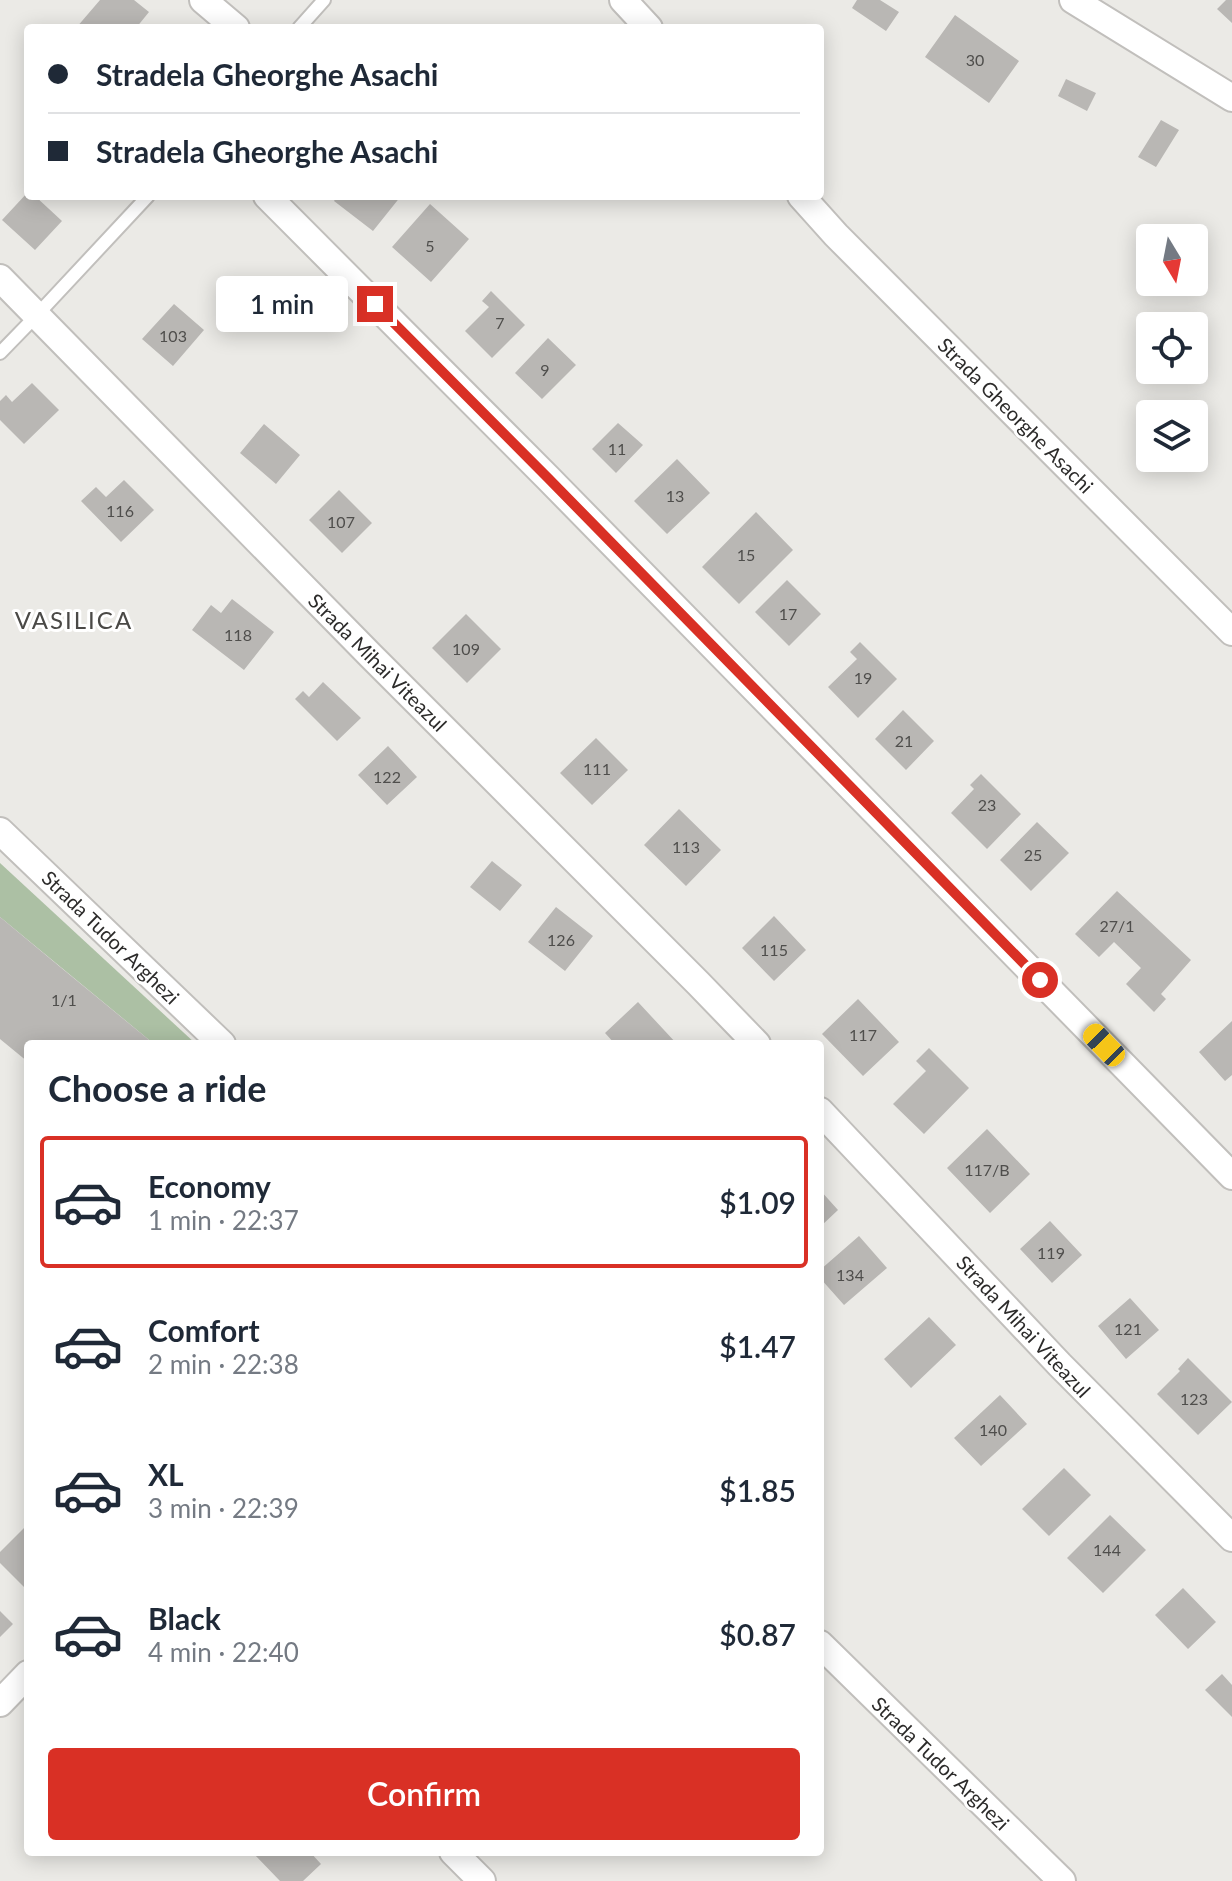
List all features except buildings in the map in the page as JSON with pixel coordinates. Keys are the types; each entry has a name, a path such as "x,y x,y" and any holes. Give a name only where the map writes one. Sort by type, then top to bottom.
{"street":[{"path":"203,0 231,24"},
{"path":"623,0 645,24"},
{"path":"1073,0 1232,98"},
{"path":"271,200 559,489 1232,1176"},
{"name":"Strada Gheorghe Asachi","path":"805,200 1232,632"},
{"name":"Strada Mihai Viteazul","path":"0,278 753,1040"},
{"name":"Strada Tudor Arghezi","path":"0,831 218,1040"},
{"name":"Strada Mihai Viteazul","path":"824,1115 1060,1365 1232,1538"},
{"name":"Strada Tudor Arghezi","path":"824,1648 1062,1881"},
{"path":"0,1703 24,1678"},
{"path":"457,1856 482,1881"}],"lane":[{"path":"303,24 324,0"},
{"path":"0,353 144,200"}],"green space":[{"path":"0,863 192,1040 149,1040 0,917"}],"district":[{"name":"VASILICA","path":"74,619"}],"route":[{"path":"375,304 1040,980"}]}
